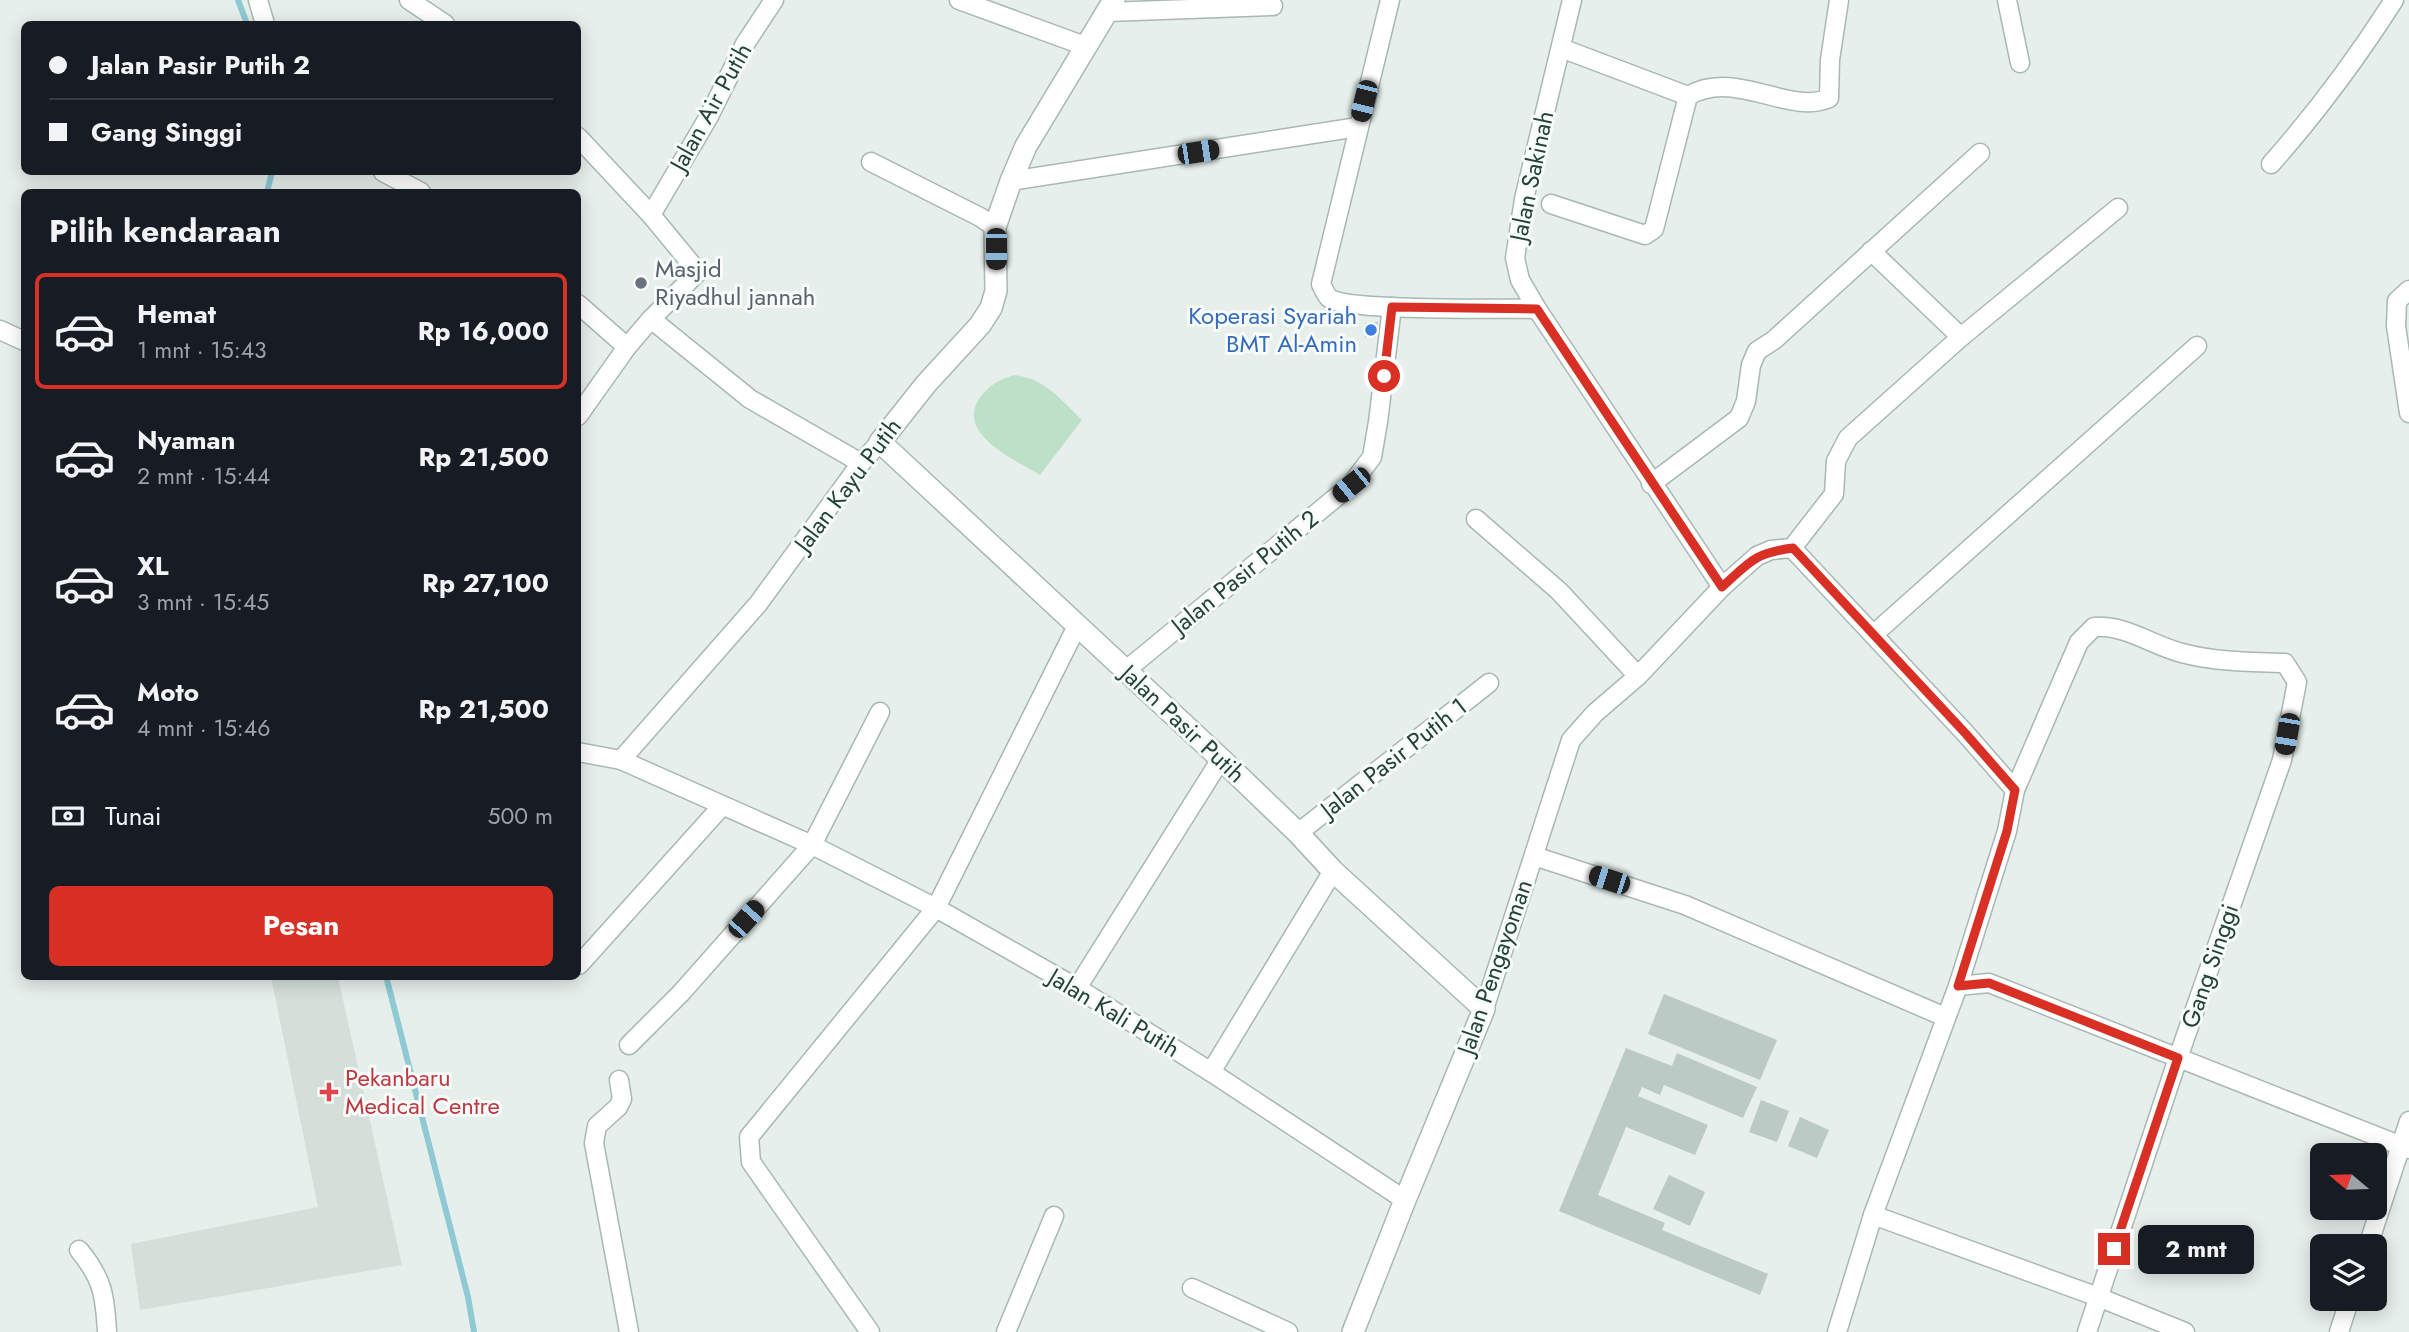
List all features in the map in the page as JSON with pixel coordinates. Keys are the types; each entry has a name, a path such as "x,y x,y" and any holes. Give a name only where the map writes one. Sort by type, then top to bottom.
{"street":[{"path":"258,0 264,21"},
{"path":"409,0 440,21"},
{"name":"Jalan Air Putih","path":"651,215 708,118 745,44 774,0"},
{"path":"959,0 1085,46"},
{"path":"1390,0 1321,284 1329,297 1343,303 1392,307 1537,309"},
{"name":"Jalan Sakinah","path":"1573,0 1524,199 1516,258 1521,279 1537,309 1651,484 1722,587"},
{"path":"1551,204 1646,235 1654,229 1688,96 1701,88 1719,87 1741,88 1815,104 1829,98 1830,60 1839,0"},
{"path":"2007,0 2020,63"},
{"path":"2271,164 2314,115 2361,52 2394,0"},
{"path":"1110,6 1273,6"},
{"name":"Jalan Kayu Putih","path":"621,760 758,604 861,463 926,384 980,325 991,308 996,292 995,227 1011,181 1026,146 1110,6"},
{"path":"1560,48 1688,96"},
{"path":"1011,181 1358,127"},
{"path":"581,139 651,215 698,272 627,347 581,412"},
{"path":"1651,484 1739,418 1746,401 1751,365 1757,351 1774,340 1980,153"},
{"path":"871,162 995,227"},
{"path":"389,175 415,189"},
{"path":"1534,856 1571,740 1595,713 1638,676 1722,587 1757,556 1793,548 1834,494 1836,461 1849,438 1961,337 2118,208"},
{"path":"1871,251 1961,337"},
{"path":"2409,290 2397,301 2396,326 2409,413"},
{"path":"581,306 627,347"},
{"name":"Jalan Pasir Putih 2","path":"1125,671 1351,485 1372,457 1392,307"},
{"path":"651,319 750,399 861,463"},
{"path":"0,331 21,340"},
{"path":"1874,634 2197,346"},
{"name":"Jalan Pasir Putih","path":"880,442 1221,759 1298,833 1333,871 1484,1009"},
{"path":"1476,519 1559,591 1638,676"},
{"path":"1793,548 2015,790 2007,831 1958,986 1873,1215 1838,1332"},
{"path":"870,1332 751,1162 749,1138 936,908 1077,626"},
{"name":"Gang Singgi","path":"2015,790 2079,642 2094,627 2112,626 2181,653 2230,660 2285,663 2297,682 2283,760 2178,1058 2087,1332"},
{"name":"Jalan Pasir Putih 1","path":"1298,833 1489,683"},
{"path":"629,1045 681,993 812,845 880,712"},
{"path":"581,753 621,760 812,845"},
{"path":"1077,988 1221,759"},
{"path":"581,963 722,806"},
{"name":"Jalan Kali Putih","path":"812,845 936,908 1077,988 1211,1072 1405,1200"},
{"name":"Jalan Pengayoman","path":"1353,1332 1484,1009 1534,856 1685,905 1945,1017"},
{"path":"1211,1072 1333,871"},
{"path":"1958,986 1989,983 2405,1147"},
{"path":"619,1080 622,1099 618,1107 597,1126 594,1143 628,1332"},
{"path":"2372,1234 2405,1147 2409,1121"},
{"path":"1873,1215 2098,1297 2185,1332"},
{"path":"1006,1332 1054,1216"},
{"path":"79,1250 93,1266 106,1297 107,1332"},
{"path":"1192,1287 1288,1332"},
{"path":"2339,1332 2346,1311"}],"shaded area":[{"name":"Pekanbaru Medical Centre","path":"272,980 339,980 402,1265 140,1310 131,1244 318,1207"}],"green space":[{"path":"1014,375 1044,385 1082,420 1040,475 992,445 975,424 974,412 986,390"}],"building":[{"name":"Koperasi Syariah BMT Al-Amin","path":"1378,322 1376,337 1365,337 1365,323"},
{"path":"1664,994 1777,1040 1760,1080 1648,1034"},
{"path":"1626,1048 1672,1066 1677,1053 1757,1087 1743,1118 1664,1085 1660,1095 1642,1087 1638,1096 1708,1125 1695,1155 1626,1127 1598,1195 1665,1223 1662,1230 1768,1274 1760,1295 1559,1211"},
{"path":"1761,1100 1789,1111 1777,1142 1749,1132"},
{"path":"1800,1117 1829,1130 1817,1158 1788,1146"},
{"path":"1669,1175 1705,1192 1690,1226 1653,1209"}],"waterway":[{"path":"238,0 246,21"},
{"path":"268,189 271,175"},
{"path":"387,980 468,1297 474,1332"}],"place":[{"name":"Masjid Riyadhul jannah","path":"641,283"},
{"name":"Koperasi Syariah BMT Al-Amin","path":"1371,330"},
{"name":"Pekanbaru Medical Centre","path":"329,1092"}],"route":[{"path":"1384,376 1392,307 1537,309 1722,587 1757,556 1793,548 2015,790 2007,831 1958,986 1989,983 2178,1058 2114,1249"}]}
